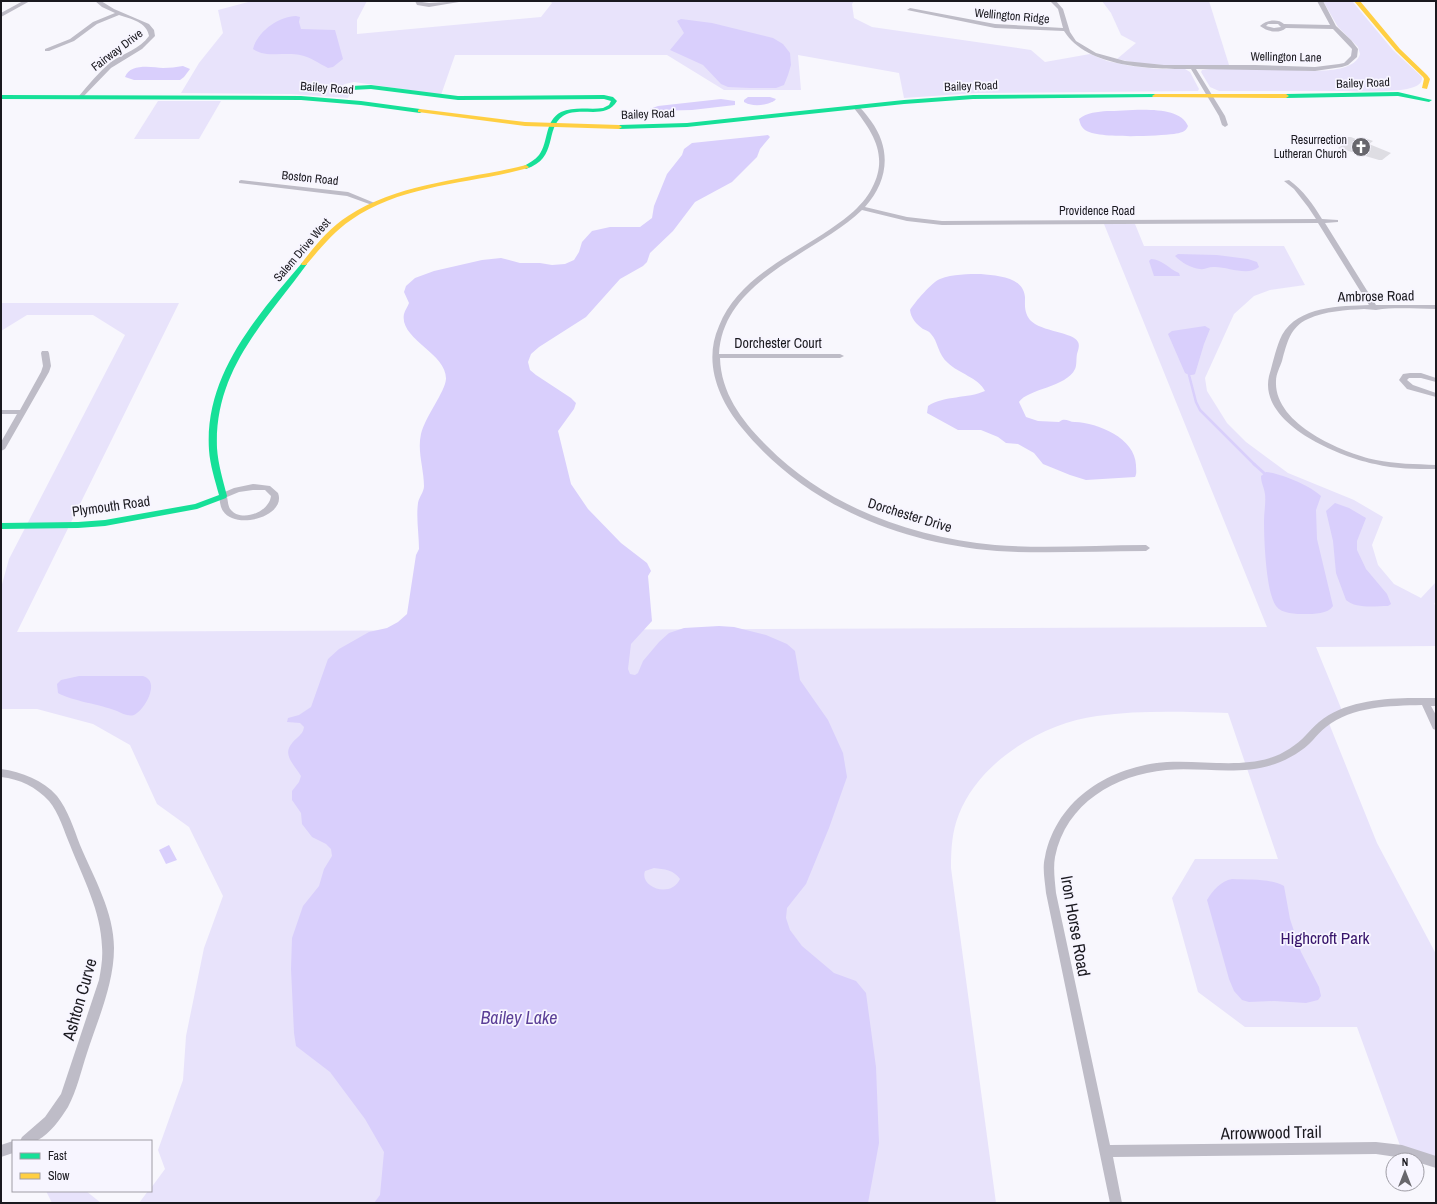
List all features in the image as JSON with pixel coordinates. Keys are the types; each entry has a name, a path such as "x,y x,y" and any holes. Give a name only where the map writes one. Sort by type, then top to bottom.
{"main road":[{"path":"1357,1 1401,53 1425,76 1427,79 1425,88 1422,90 1422,94 1433,101"},
{"path":"1365,1 1409,54 1436,76"},
{"name":"Bailey Road","path":"1,97 314,99 362,103 552,126 617,127 680,125 973,97 1297,95 1375,92 1436,86"},
{"name":"Bailey Road","path":"351,88 371,87 454,98 604,97 614,100"},
{"name":"Bailey Road","path":"1297,95 1323,96 1402,94 1433,101"},
{"name":"Salem Drive West","path":"223,496 215,461 214,425 219,394 232,361 258,320 330,234 348,218 374,204 404,195 528,167 544,156 552,126 557,117 565,112 602,110 611,106 614,100"},
{"name":"Plymouth Road","path":"1,526 106,523 197,506 223,496"}],"street":[{"path":"1,15 27,1"},
{"name":"Fairway Drive","path":"82,97 95,80 107,69 142,47 152,36 152,29 145,23 116,14 105,8 98,1"},
{"path":"418,1 419,4 429,5 462,1"},
{"name":"Wellington Lane","path":"1052,1 1060,9 1070,38 1079,46 1105,58 1152,67 1316,69 1340,66 1351,61 1354,57 1355,49 1334,26 1320,1"},
{"name":"Wellington Ridge","path":"910,10 995,26 1066,30"},
{"path":"48,50 72,40 95,23 116,14"},
{"path":"1284,26 1334,26"},
{"path":"1193,68 1223,118 1225,125"},
{"name":"Dorchester Drive","path":"856,107 864,115 876,133 881,145 883,165 878,182 872,193 860,208 840,226 758,280 741,296 728,313 720,330 716,356 716,368 722,391 732,409 750,432 780,463 800,480 833,500 864,516 921,534 957,542 992,547 1022,549 1146,548"},
{"path":"1287,181 1305,199 1375,308"},
{"name":"Boston Road","path":"241,182 348,194 374,204"},
{"name":"Providence Road","path":"860,208 907,219 937,222 1336,221"},
{"name":"Ambrose Road","path":"1436,308 1344,308 1326,311 1307,317 1294,326 1285,335 1272,381 1276,398 1283,412 1297,426 1331,448 1376,462 1412,467 1436,466"},
{"path":"1,449 47,369 45,353"},
{"name":"Dorchester Court","path":"716,356 840,356"},
{"path":"1436,380 1415,375 1406,376 1403,380 1410,387 1436,395"},
{"path":"1,412 23,412"},
{"name":"Salem Drive West","path":"260,487 272,491 276,499 270,509 265,513 249,518 241,518 229,513 226,509 223,496 245,488 260,487"},
{"path":"1425,702 1436,726"},
{"name":"Iron Horse Road","path":"1116,1203 1050,887 1050,857 1056,836 1066,817 1079,801 1096,788 1118,777 1138,770 1166,766 1243,766 1269,762 1286,756 1328,720 1343,713 1377,704 1436,702"},
{"name":"Ashton Curve","path":"1,773 33,782 46,791 54,800 103,912 109,939 108,962 105,980 67,1096 60,1110 50,1122 37,1134 28,1140"},
{"path":"1,1152 12,1148"},
{"name":"Arrowwood Trail","path":"1105,1151 1376,1148 1402,1151 1436,1162"}],"green space":[{"path":"252,1 367,1 357,20 357,34 541,17 552,3 550,1 854,1 852,4 854,18 872,27 1031,50 1045,62 1090,54 1107,61 1131,66 1158,69 1185,69 1190,72 1199,89 1198,91 978,93 904,98 899,73 798,55 801,90 724,90 667,55 455,55 441,95 354,82 345,84 338,88 340,92 350,94 348,98 291,94 181,93 199,63 223,33 218,10"},
{"path":"1102,1 1209,1 1229,65 1159,65 1117,59 1136,43 1121,35 1111,13"},
{"path":"1323,1 1352,1 1393,50 1422,77 1422,81 1412,88 1390,91 1219,91 1210,87 1201,72 1202,70 1232,68 1313,71 1337,69 1347,66 1355,61 1360,54 1358,47 1338,27"},
{"path":"158,101 221,101 199,139 134,139"},
{"name":"Highcroft Park","path":"1104,224 1135,224 1144,246 1284,246 1305,285 1270,290 1254,296 1234,314 1205,378 1207,391 1227,423 1246,442 1288,473 1354,500 1383,517 1372,545 1378,565 1394,584 1421,598 1436,582 1436,601 1434,604 1436,605 1436,646 1316,647 1343,713 1328,721 1377,843 1436,954 1436,1162 1425,1158 1425,1152 1402,1151 1357,1027 1245,1027 1198,992 1172,898 1195,859 1278,859 1228,713 1146,712 1113,714 1076,720 1035,736 1016,748 982,777 969,795 957,820 952,840 951,868 996,1203 139,1203 147,1192 152,1192 152,1187 165,1169 158,1150 183,1080 186,1036 204,948 223,896 189,827 157,804 130,745 93,724 37,709 1,709 1,588 9,559 125,335 93,315 27,315 1,331 1,303 179,303 17,632 1267,627"},
{"path":"46,1192 87,1192 101,1203 52,1203"}],"water":[{"path":"296,16 300,17 299,22 301,29 335,30 343,59 333,67 328,68 304,56 294,54 269,54 258,52 253,49 259,37 270,26 283,19"},
{"path":"681,19 712,23 773,38 783,44 790,53 791,65 784,85 776,88 750,88 728,87 721,84 703,65 670,50 684,33 677,21"},
{"path":"183,66 190,69 180,80 134,80 125,77 136,68 166,68"},
{"path":"748,97 770,97 776,99 765,104 751,105 744,102 744,100"},
{"path":"721,99 735,101 735,105 692,110 654,111 650,109 658,106"},
{"path":"1107,111 1164,111 1183,119 1188,126 1181,133 1174,134 1114,136 1092,133 1085,130 1082,126 1079,119 1085,115"},
{"name":"Bailey Lake","path":"768,135 770,137 760,149 757,157 732,182 695,202 673,231 650,253 647,262 643,266 620,279 586,317 539,347 531,354 528,362 530,370 576,403 574,409 558,431 571,484 588,509 621,543 647,563 651,571 648,576 652,621 631,644 628,669 630,674 635,675 638,673 643,661 659,642 669,633 684,628 719,626 734,627 766,635 787,644 795,651 800,680 828,720 843,753 847,777 829,828 806,884 787,908 786,918 790,930 802,946 834,973 856,981 866,993 876,1067 879,1143 868,1203 374,1203 380,1195 384,1152 365,1119 330,1072 296,1046 291,969 292,938 303,906 319,886 324,869 332,856 331,849 326,844 312,837 302,824 301,813 292,800 292,791 299,782 301,776 291,761 288,752 292,743 302,733 304,727 300,723 287,722 288,718 299,715 311,707 328,659 339,649 369,632 387,628 398,622 407,614 416,555 419,549 417,508 424,486 420,440 423,427 442,391 446,379 444,370 439,361 415,339 404,323 404,314 409,303 404,292 406,286 415,278 434,271 482,260 501,258 520,263 540,263 552,265 565,264 574,260 579,252 582,242 592,231 610,227 640,227 652,218 654,206 667,174 682,155 684,149 692,143","holes":["654,868 672,872 680,879 676,885 670,888 663,889 651,886 644,877 645,871"]},
{"path":"1178,254 1217,255 1248,259 1257,262 1259,267 1249,271 1219,267 1203,269 1193,268 1175,256"},
{"path":"1151,259 1162,262 1179,273 1180,276 1154,276 1149,261"},
{"path":"981,274 1008,278 1020,285 1025,297 1026,312 1030,320 1042,327 1070,336 1079,344 1076,367 1071,375 1056,384 1030,394 1019,402 1026,417 1038,421 1059,422 1065,420 1084,423 1094,425 1114,434 1129,447 1134,455 1136,465 1135,477 1086,480 1043,464 1034,453 1018,444 1006,443 998,437 981,430 958,430 927,413 928,406 942,400 985,391 982,386 973,379 952,367 945,360 933,337 929,332 916,323 911,316 910,310 928,288 940,279 955,275"},
{"path":"1205,326 1210,329 1195,374 1187,374 1185,373 1168,334 1172,331"},
{"path":"1266,472 1295,481 1310,488 1321,496 1316,510 1317,539 1333,606 1328,611 1312,614 1298,614 1282,611 1276,606 1270,589 1265,553 1265,492 1261,481 1261,476"},
{"path":"1335,503 1349,508 1366,518 1357,541 1357,550 1366,569 1387,594 1391,604 1388,606 1360,606 1346,600 1336,573 1333,541 1326,511"},
{"path":"79,676 143,676 148,679 151,684 151,689 143,708 134,715 127,715 58,693 57,684 61,680"},
{"path":"169,845 177,860 166,864 159,850"},
{"path":"1232,879 1265,881 1278,883 1284,886 1290,919 1301,952 1319,987 1321,996 1318,1000 1306,1003 1274,1001 1249,1002 1242,1000 1234,991 1229,979 1207,900 1218,886"}],"building":[{"name":"Resurrection Lutheran Church","path":"1342,137 1351,137 1358,140 1362,137 1373,141 1369,144 1391,153 1382,160 1379,160 1338,148 1346,143"}],"waterway":[{"path":"1189,375 1196,402 1200,410 1254,464"},
{"path":"1254,464 1264,473"}],"traffic: fast":[{"path":"351,88 371,87 458,98 604,97 611,98 614,101 611,106 605,109 572,111 562,114 552,125 546,148 542,155 536,162 526,167"},
{"path":"1286,96 1398,94 1429,100"},
{"path":"619,127 687,125 904,102 973,97 1155,96"},
{"path":"1,97 301,98 361,103 420,111"},
{"path":"1,526 78,525 105,523 197,506 223,496 213,448 214,421 219,395 228,371 240,348 255,326 304,264"}],"traffic: slow":[{"path":"1357,1 1398,50 1425,76 1427,79 1425,88"},
{"path":"1155,96 1286,96"},
{"path":"420,111 525,124 619,127"},
{"path":"304,264 336,228 368,206 412,191 504,173 526,167"}],"place":[{"name":"Resurrection Lutheran Church","path":"1361,147"}]}
